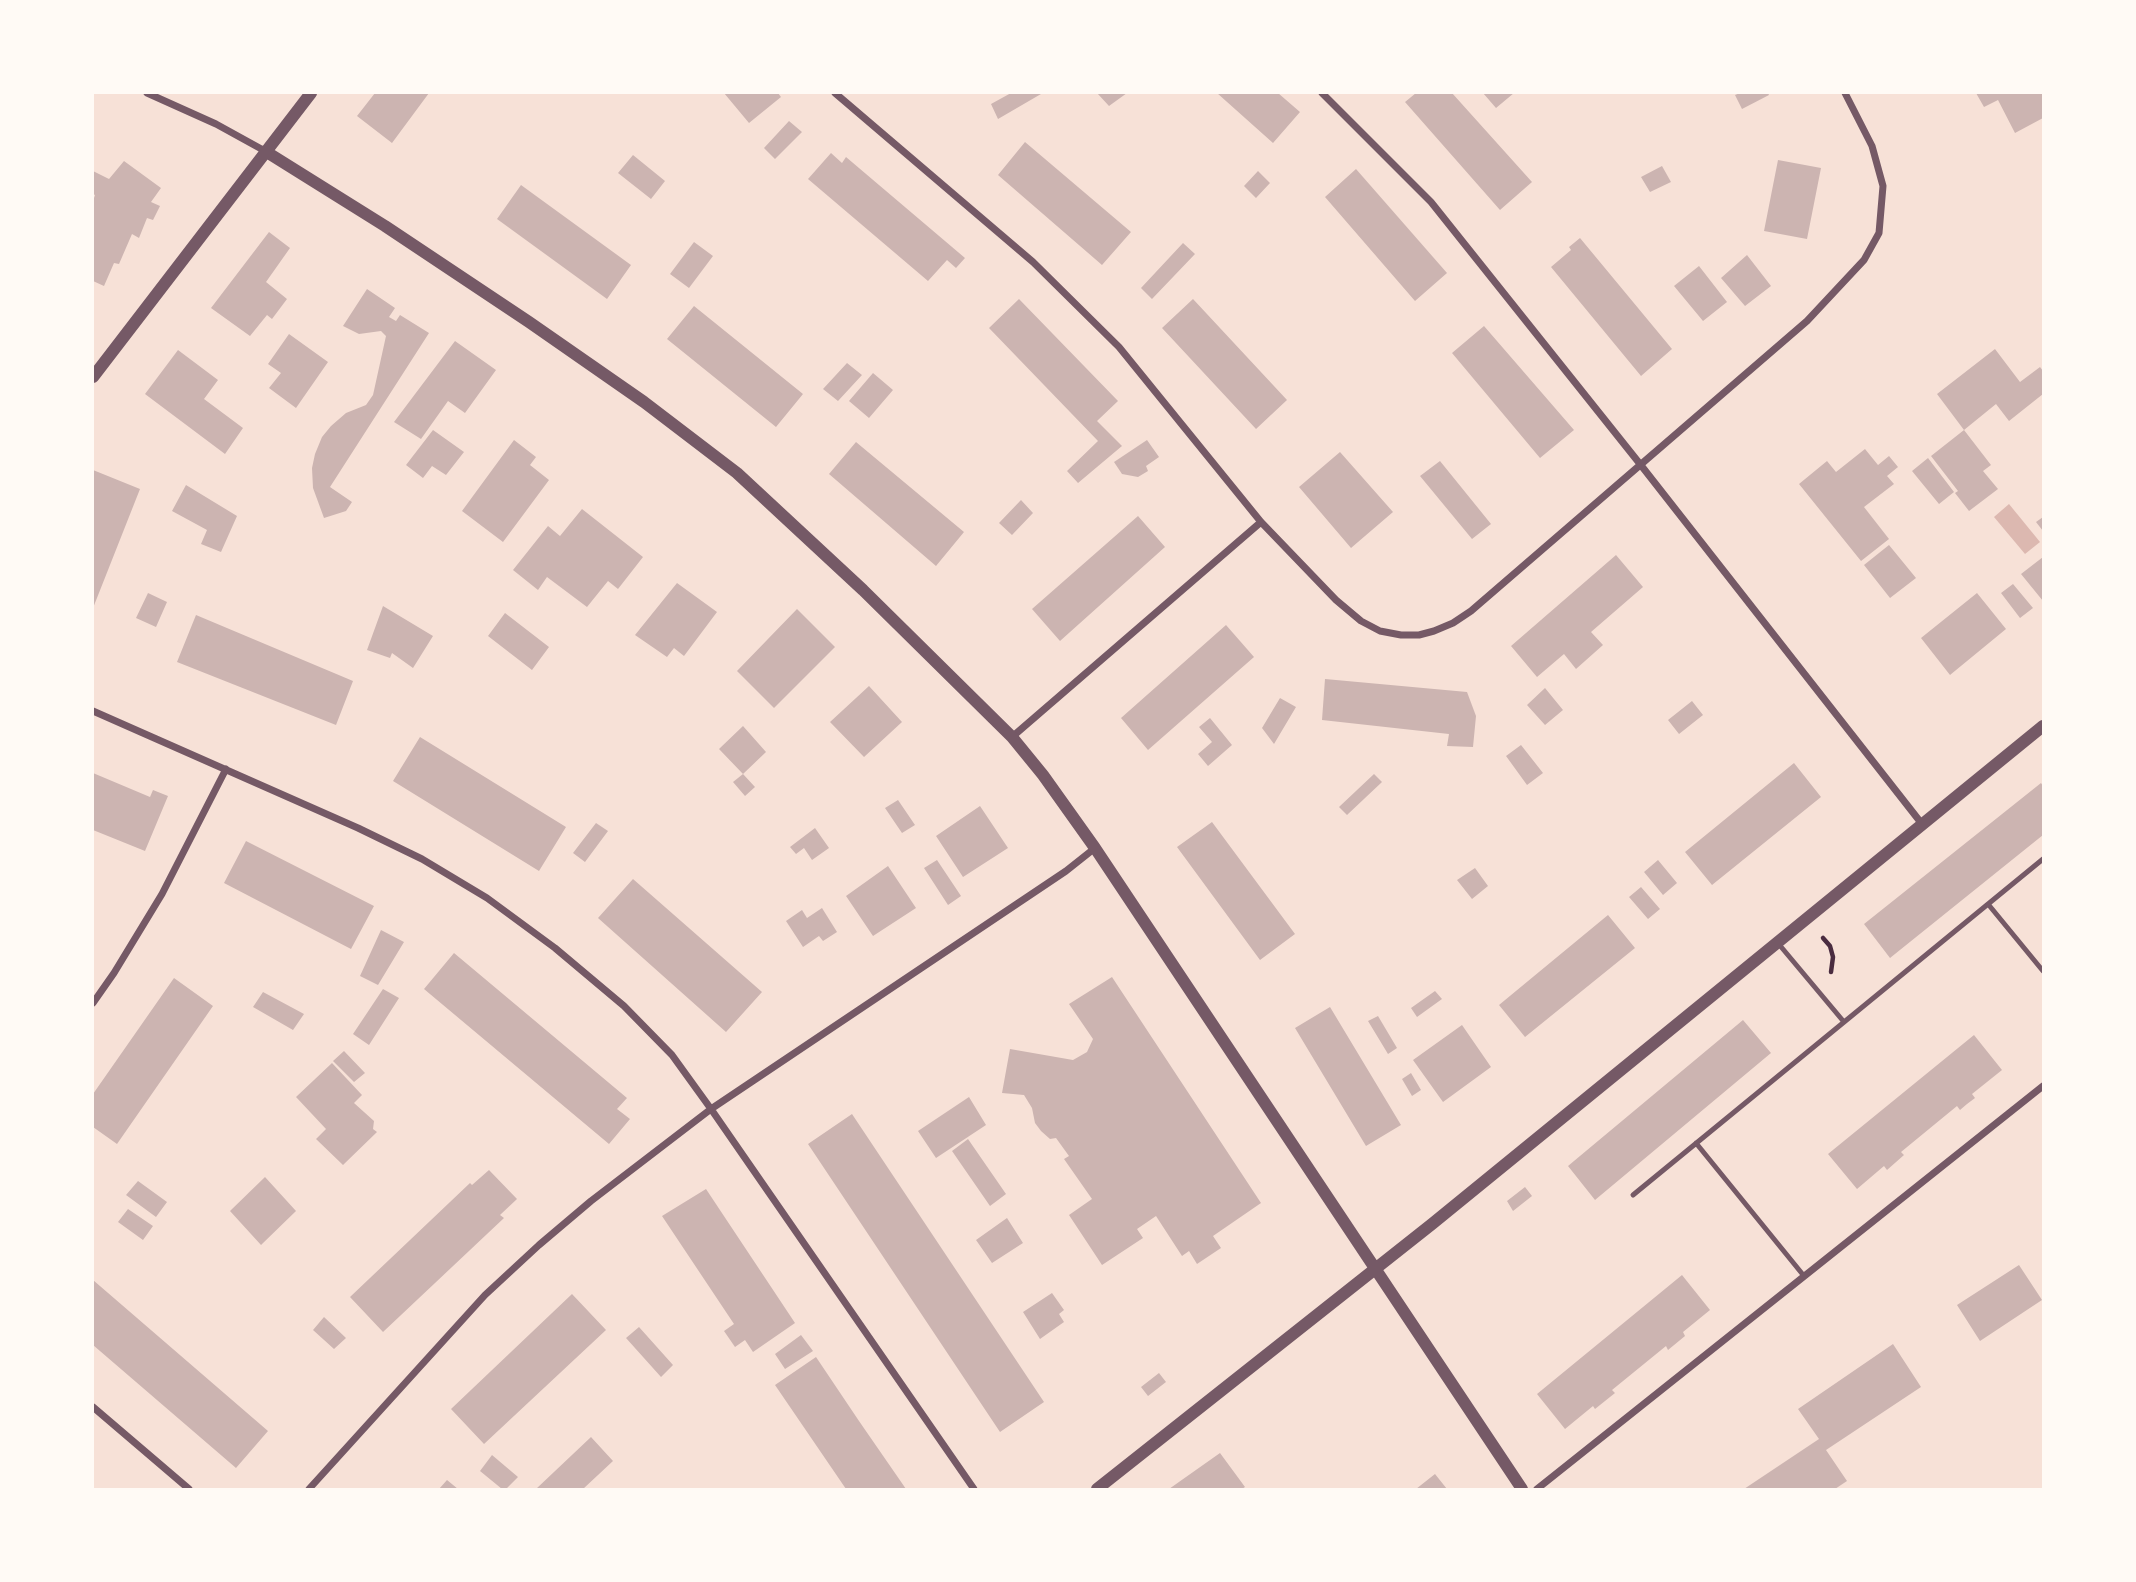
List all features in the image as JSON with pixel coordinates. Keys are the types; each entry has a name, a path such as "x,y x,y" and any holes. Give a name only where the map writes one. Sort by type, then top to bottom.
{"street":[{"path":"147,93 216,124 265,151 385,226 644,402 737,473 863,590 1013,737 1095,848 1522,1489"},
{"path":"93,377 311,93"},
{"path":"835,93 1033,262 1119,347 1261,522 1336,600 1361,621 1380,631 1401,635 1419,635 1453,623 1471,611 1807,321 1864,260 1878,233 1882,187 1872,146 1845,93"},
{"path":"1322,93 1431,202 1922,824"},
{"path":"1013,737 1261,522"},
{"path":"93,711 422,859 487,898 555,948 624,1006 672,1055 974,1489"},
{"path":"1097,1489 1375,1269 2043,726"},
{"path":"93,1003 162,894 226,769"},
{"path":"309,1489 485,1295 591,1200 711,1109 1055,878 1095,848"},
{"path":"1536,1489 2043,1086"},
{"path":"93,1407 189,1489"}],"lane":[{"path":"1633,1195 2043,859"},
{"path":"1988,904 2043,971"},
{"path":"1777,942 1843,1022"},
{"path":"1696,1143 1804,1276"}],"shaded area":[{"path":"2009,504 2040,542 2025,554 1994,517"}],"building":[{"path":"375,93 429,93 392,143 357,116"},
{"path":"724,93 778,93 781,97 749,123"},
{"path":"1011,93 1041,94 998,119 991,104"},
{"path":"1097,93 1127,93 1109,106"},
{"path":"1217,93 1278,93 1300,112 1273,143"},
{"path":"1416,93 1452,93 1532,182 1500,210 1405,102"},
{"path":"1483,93 1514,93 1496,108"},
{"path":"1976,93 2043,93 2043,118 2015,133 1998,100 1984,107"},
{"path":"1735,95 1769,95 1742,109"},
{"path":"789,121 802,132 775,159 764,148"},
{"path":"1025,142 1131,232 1102,265 998,175"},
{"path":"831,153 842,163 846,157 965,258 956,268 947,260 928,281 808,179"},
{"path":"633,155 665,181 651,199 618,173"},
{"path":"1778,160 1821,168 1807,239 1764,231"},
{"path":"124,161 161,188 151,202 160,206 153,220 147,218 139,238 132,234 119,264 114,263 104,286 93,281 93,171 109,179"},
{"path":"1662,166 1671,182 1650,192 1641,177"},
{"path":"1356,169 1447,273 1415,301 1325,197"},
{"path":"1258,171 1270,183 1256,198 1244,186"},
{"path":"521,185 631,265 607,299 497,219"},
{"path":"269,232 290,248 266,282 287,299 272,319 267,315 250,336 211,308"},
{"path":"1580,238 1672,349 1641,376 1551,267 1571,250 1569,247"},
{"path":"694,242 713,256 689,288 670,274"},
{"path":"1183,243 1195,254 1152,299 1141,288"},
{"path":"1747,255 1771,286 1745,306 1721,278"},
{"path":"1699,266 1727,302 1703,321 1674,286"},
{"path":"367,289 395,308 389,317 396,321 400,315 429,333 330,487 352,502 346,511 324,518 313,488 312,468 315,454 322,437 331,426 346,413 366,405 373,395 386,336 381,331 359,334 343,326"},
{"path":"1019,299 1118,401 1097,421 1122,446 1078,483 1067,471 1098,441 989,328"},
{"path":"1193,299 1287,400 1256,429 1162,328"},
{"path":"694,306 803,394 776,427 667,339"},
{"path":"1484,326 1574,430 1540,458 1452,353"},
{"path":"289,334 328,362 296,408 269,388 281,373 268,364"},
{"path":"455,341 496,370 465,413 448,401 421,439 394,422"},
{"path":"1995,349 2020,382 2040,367 2043,371 2043,394 2009,421 1996,404 1964,430 1937,394"},
{"path":"178,350 218,380 204,399 243,428 225,454 145,394"},
{"path":"847,363 862,375 838,401 823,389"},
{"path":"873,373 893,390 869,418 849,401"},
{"path":"433,430 464,452 446,475 432,466 423,478 406,465"},
{"path":"1964,430 1991,465 1983,471 1998,489 1969,511 1955,493 1958,491 1931,456"},
{"path":"514,440 536,457 530,465 549,480 503,542 462,511"},
{"path":"1147,440 1159,457 1146,466 1148,471 1138,477 1122,474 1114,462"},
{"path":"856,442 964,532 936,566 829,474"},
{"path":"1865,449 1878,465 1889,456 1898,467 1887,476 1894,484 1864,507 1889,539 1861,561 1799,484 1827,461 1836,472"},
{"path":"1340,452 1393,512 1351,548 1299,487"},
{"path":"1928,458 1954,492 1939,504 1912,471"},
{"path":"1440,461 1491,524 1472,539 1420,476"},
{"path":"93,470 140,489 93,608"},
{"path":"186,485 237,516 221,552 201,544 207,530 172,511"},
{"path":"1021,500 1033,513 1012,535 999,523"},
{"path":"582,509 643,557 618,589 608,581 587,607 547,577 538,590 513,570 548,526 560,536"},
{"path":"1138,516 1165,547 1060,641 1032,609"},
{"path":"2043,517 2043,531 2036,522"},
{"path":"1889,545 1916,578 1890,598 1864,565"},
{"path":"1616,555 1643,587 1591,632 1603,645 1576,669 1564,654 1537,677 1511,646"},
{"path":"2043,557 2043,601 2021,574"},
{"path":"677,583 717,612 684,656 674,648 667,657 635,635"},
{"path":"2013,584 2033,608 2020,618 2001,593"},
{"path":"148,593 167,602 156,627 136,618"},
{"path":"1977,593 2006,629 1950,675 1921,638"},
{"path":"383,606 433,636 413,668 392,653 390,658 367,650"},
{"path":"797,609 835,647 774,708 737,671"},
{"path":"505,613 549,647 532,670 488,636"},
{"path":"196,615 353,681 336,725 177,662"},
{"path":"1226,625 1254,657 1148,750 1121,718"},
{"path":"1325,679 1467,692 1476,716 1473,747 1447,746 1449,734 1322,720"},
{"path":"869,686 902,722 864,757 830,722"},
{"path":"1545,688 1563,710 1545,725 1527,705"},
{"path":"1280,698 1296,707 1274,744 1262,728"},
{"path":"1692,701 1703,715 1679,734 1668,720"},
{"path":"1210,718 1232,745 1208,766 1198,754 1212,742 1199,727"},
{"path":"743,726 766,752 743,774 719,749"},
{"path":"420,737 566,827 539,871 393,781"},
{"path":"1521,745 1543,773 1527,785 1506,756"},
{"path":"1794,763 1821,797 1712,885 1685,852"},
{"path":"93,773 150,797 153,790 168,796 145,851 93,830"},
{"path":"743,774 755,787 745,796 733,782"},
{"path":"1374,774 1382,782 1347,815 1339,807"},
{"path":"2041,783 2043,835 1890,958 1864,924"},
{"path":"898,800 915,825 902,833 885,808"},
{"path":"980,806 1008,848 963,877 936,836"},
{"path":"1212,822 1295,934 1260,960 1177,847"},
{"path":"596,823 608,831 585,862 573,853"},
{"path":"815,828 829,848 812,860 804,848 796,854 790,847"},
{"path":"246,841 374,906 351,949 224,883"},
{"path":"937,860 961,896 948,905 924,868"},
{"path":"1658,860 1677,883 1663,895 1644,872"},
{"path":"888,866 916,908 873,936 846,896"},
{"path":"1475,868 1488,886 1472,899 1457,880"},
{"path":"633,879 762,992 726,1032 598,918"},
{"path":"1641,887 1660,909 1648,919 1629,897"},
{"path":"822,908 837,932 823,941 819,936 803,947 786,921 802,910 807,918"},
{"path":"1608,915 1635,948 1525,1037 1499,1005"},
{"path":"381,930 404,942 378,985 360,976"},
{"path":"454,953 627,1098 617,1109 630,1119 609,1144 424,989"},
{"path":"1112,977 1261,1203 1213,1236 1221,1248 1197,1264 1189,1251 1182,1256 1156,1216 1137,1229 1143,1238 1102,1265 1069,1215 1092,1199 1064,1159 1069,1156 1056,1138 1050,1139 1035,1123 1032,1108 1024,1095 1002,1093 1010,1049 1073,1060 1087,1052 1093,1039 1069,1004"},
{"path":"174,978 213,1006 117,1144 93,1127 93,1094"},
{"path":"383,989 399,998 369,1045 353,1034"},
{"path":"1435,991 1442,999 1417,1017 1411,1008"},
{"path":"263,992 304,1014 293,1030 253,1007"},
{"path":"1330,1007 1401,1125 1366,1146 1295,1028"},
{"path":"1378,1016 1397,1048 1388,1054 1368,1021"},
{"path":"1743,1020 1771,1053 1595,1200 1568,1166"},
{"path":"1462,1025 1491,1067 1443,1102 1413,1060"},
{"path":"1974,1035 2002,1070 1972,1094 1975,1098 1960,1110 1957,1106 1901,1152 1904,1155 1887,1170 1884,1166 1857,1189 1828,1154"},
{"path":"344,1051 365,1073 354,1082 333,1061"},
{"path":"332,1063 362,1095 354,1103 374,1121 373,1129 377,1132 343,1165 316,1139 326,1129 296,1097"},
{"path":"1411,1073 1421,1090 1412,1096 1402,1079"},
{"path":"969,1097 986,1125 936,1158 918,1131"},
{"path":"852,1114 1044,1402 1000,1432 808,1144"},
{"path":"968,1139 1006,1194 990,1206 952,1151"},
{"path":"489,1170 517,1199 500,1215 504,1218 383,1332 350,1297 470,1183 472,1185"},
{"path":"265,1177 296,1211 261,1245 230,1211"},
{"path":"138,1181 167,1202 156,1217 126,1195"},
{"path":"1525,1187 1532,1196 1513,1211 1507,1201"},
{"path":"706,1189 795,1323 753,1352 745,1340 735,1347 724,1331 734,1324 662,1216"},
{"path":"128,1209 153,1226 143,1240 118,1222"},
{"path":"1007,1218 1023,1243 992,1263 976,1240"},
{"path":"2019,1265 2042,1300 1980,1341 1957,1305"},
{"path":"1682,1275 1710,1310 1683,1332 1685,1336 1668,1350 1666,1346 1612,1390 1615,1393 1595,1409 1593,1406 1565,1429 1537,1394"},
{"path":"93,1280 268,1431 236,1468 93,1345"},
{"path":"1052,1293 1064,1310 1059,1314 1064,1322 1040,1339 1023,1312"},
{"path":"572,1294 606,1330 484,1444 451,1409"},
{"path":"324,1317 346,1338 334,1349 313,1330"},
{"path":"639,1327 673,1365 661,1377 626,1338"},
{"path":"801,1335 813,1351 785,1369 775,1354"},
{"path":"1893,1344 1921,1387 1826,1450 1847,1481 1835,1489 1744,1489 1819,1439 1798,1409"},
{"path":"816,1357 906,1489 846,1489 775,1385"},
{"path":"1159,1373 1166,1382 1148,1396 1141,1387"},
{"path":"591,1437 613,1461 583,1489 536,1489"},
{"path":"1220,1453 1245,1487 1169,1489"},
{"path":"492,1455 518,1477 506,1489 502,1489 480,1471"},
{"path":"1435,1474 1447,1489 1416,1489"},
{"path":"447,1480 458,1489 439,1489"}]}
